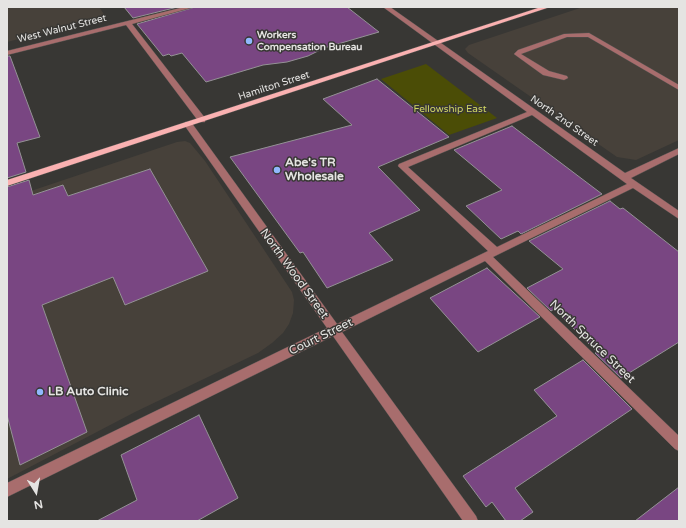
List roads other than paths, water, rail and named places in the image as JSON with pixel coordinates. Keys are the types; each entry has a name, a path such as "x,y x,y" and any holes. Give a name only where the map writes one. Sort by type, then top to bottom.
{"main road":[{"name":"Hamilton Street","path":"7,183 547,7"}],"street":[{"name":"West Walnut Street","path":"7,53 191,7"},
{"name":"North 2nd Street","path":"386,7 679,216"},
{"path":"128,23 202,120"},
{"path":"564,78 546,73 517,54 520,51 566,35 589,35 679,88"},
{"name":"North Spruce Street","path":"534,112 402,166 491,254 679,446"},
{"name":"North Wood Street","path":"188,124 470,521"},
{"path":"625,177 679,151"},
{"name":"Court Street","path":"7,490 634,184"}],"place":[{"name":"Workers Compensation Bureau","path":"249,41"},
{"name":"Abe's TR Wholesale","path":"277,170"},
{"name":"LB Auto Clinic","path":"40,392"}],"park label":[{"name":"Fellowship East","path":"450,109"}]}
